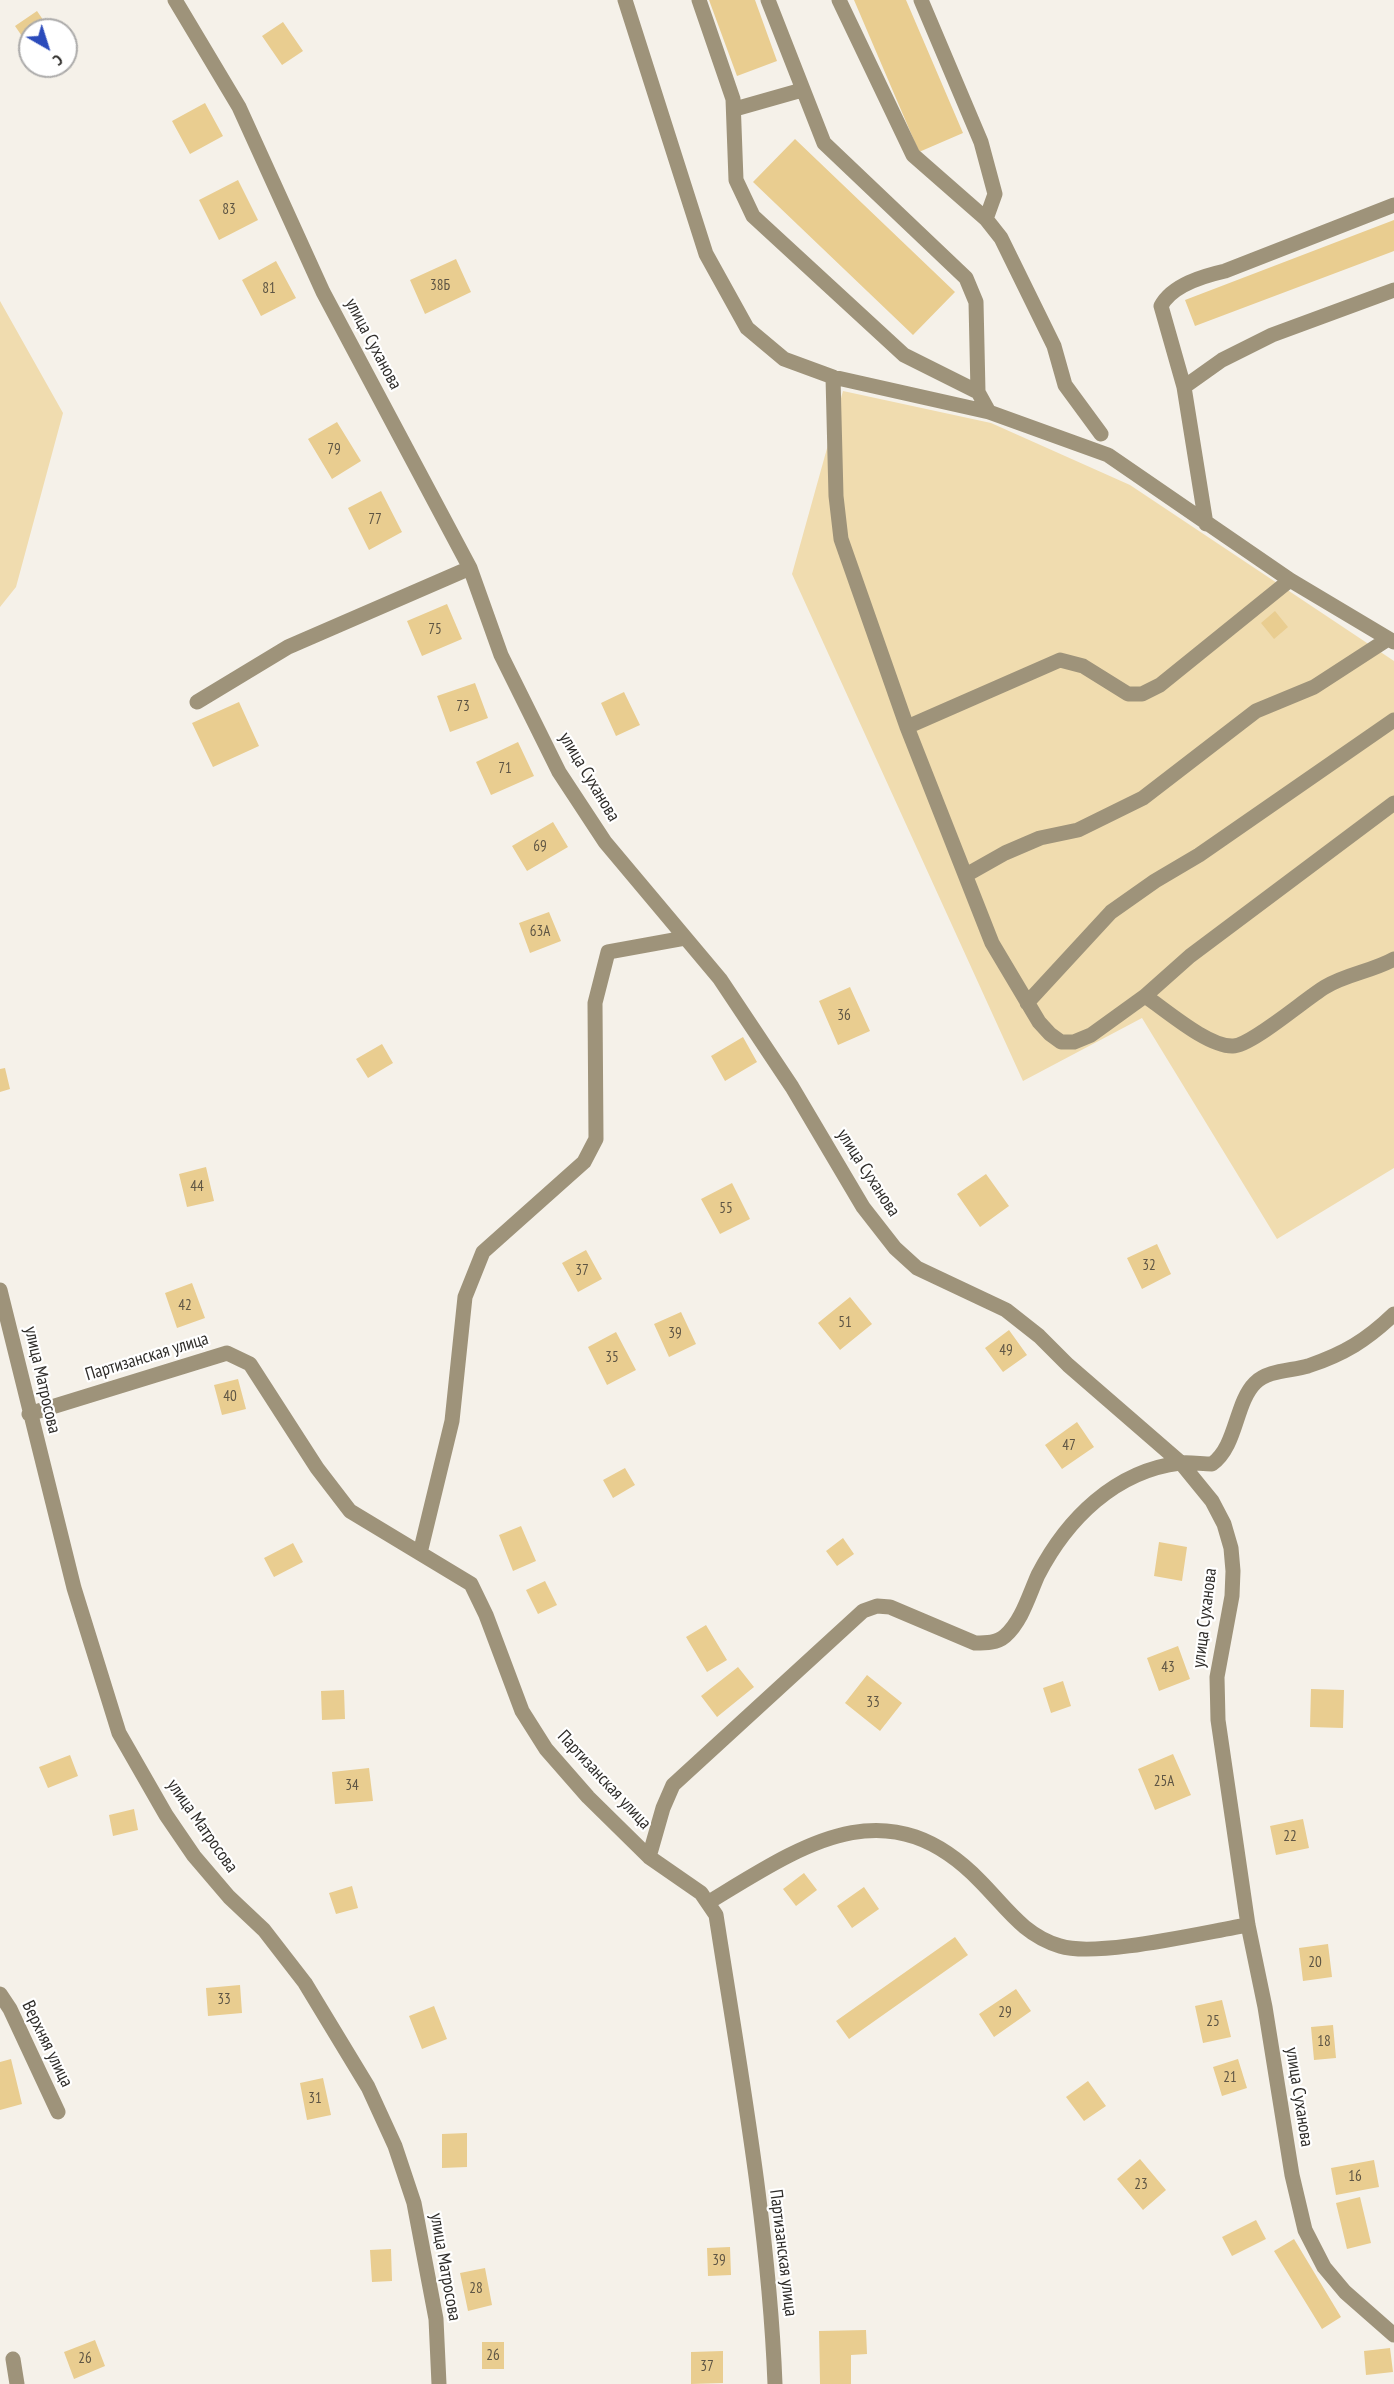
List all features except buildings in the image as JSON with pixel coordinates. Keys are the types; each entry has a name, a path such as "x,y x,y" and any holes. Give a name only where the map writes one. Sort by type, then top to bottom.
{"street":[{"name":"улица Суханова","path":"175,0 239,107 323,292 470,568 501,656 559,772 605,842 720,979 792,1087 863,1207 895,1248 917,1268 1006,1310 1039,1336 1068,1365 1181,1463 1212,1501 1224,1524 1231,1548 1232,1596 1216,1697 1248,1925 1265,2007 1292,2175 1305,2230 1324,2267 1345,2292 1394,2335"},
{"path":"625,0 706,254 747,328 784,359 832,377 989,412 1108,455 1290,580 1391,640 1314,687 1256,711 1143,798 1119,812 1078,830 1032,842 966,875"},
{"path":"699,0 735,109 736,180 753,216 904,355 978,392"},
{"path":"768,0 825,143 966,278 976,302 978,392 989,412"},
{"path":"839,0 913,155 986,219 1001,238 1049,336 1065,385 1101,434"},
{"path":"921,0 981,142 995,194 986,219"},
{"path":"735,109 802,90"},
{"path":"1206,524 1184,387 1161,306 1165,298 1204,276 1225,271 1394,205"},
{"path":"1184,387 1222,360 1272,335 1394,290"},
{"path":"832,377 836,496 841,539 907,727 992,943 1027,1003 1050,1034 1061,1042 1074,1042 1091,1035 1145,996 1190,956 1394,803"},
{"path":"197,702 288,647 470,568"},
{"path":"907,727 1060,660 1083,666 1128,694 1142,694 1160,686 1213,640 1290,580"},
{"path":"1027,1003 1088,934 1111,912 1155,881 1199,855 1394,720"},
{"path":"420,1553 453,1421 465,1297 483,1252 584,1162 596,1139 595,1003 608,952 685,938"},
{"path":"1145,996 1211,1041 1233,1046 1257,1038 1274,1021 1328,985 1394,959"},
{"name":"улица Матросова","path":"0,1290 74,1588 119,1733 166,1815 194,1856 229,1897 264,1930 305,1983 368,2087 395,2146 414,2203 436,2319 439,2384"},
{"path":"649,1857 663,1809 673,1785 863,1611 877,1606 890,1607 975,1643 990,1643 1005,1636 1017,1621 1053,1545 1078,1515 1112,1488 1141,1472 1181,1463 1212,1464 1219,1459 1255,1383 1274,1373 1305,1366 1336,1355 1371,1336 1394,1314"},
{"name":"Партизанская улица","path":"29,1414 227,1353 250,1364 317,1468 350,1511 471,1584 486,1615 522,1711 540,1739 588,1797 649,1857 702,1893 710,1902 716,1915 748,2122 773,2329 775,2384"},
{"path":"710,1902 812,1844 847,1834 880,1829 911,1834 935,1844 961,1862 1021,1926 1060,1947 1077,1950 1105,1948 1248,1925"},
{"name":"Верхняя улица","path":"0,1994 10,2009 58,2112"},
{"path":"13,2359 17,2384"}],"shaded area":[{"path":"0,301 63,413 16,587 0,607"},
{"path":"843,391 991,423 1130,485 1394,661 1394,1168 1277,1239 1142,1018 1023,1081 792,574"}]}
